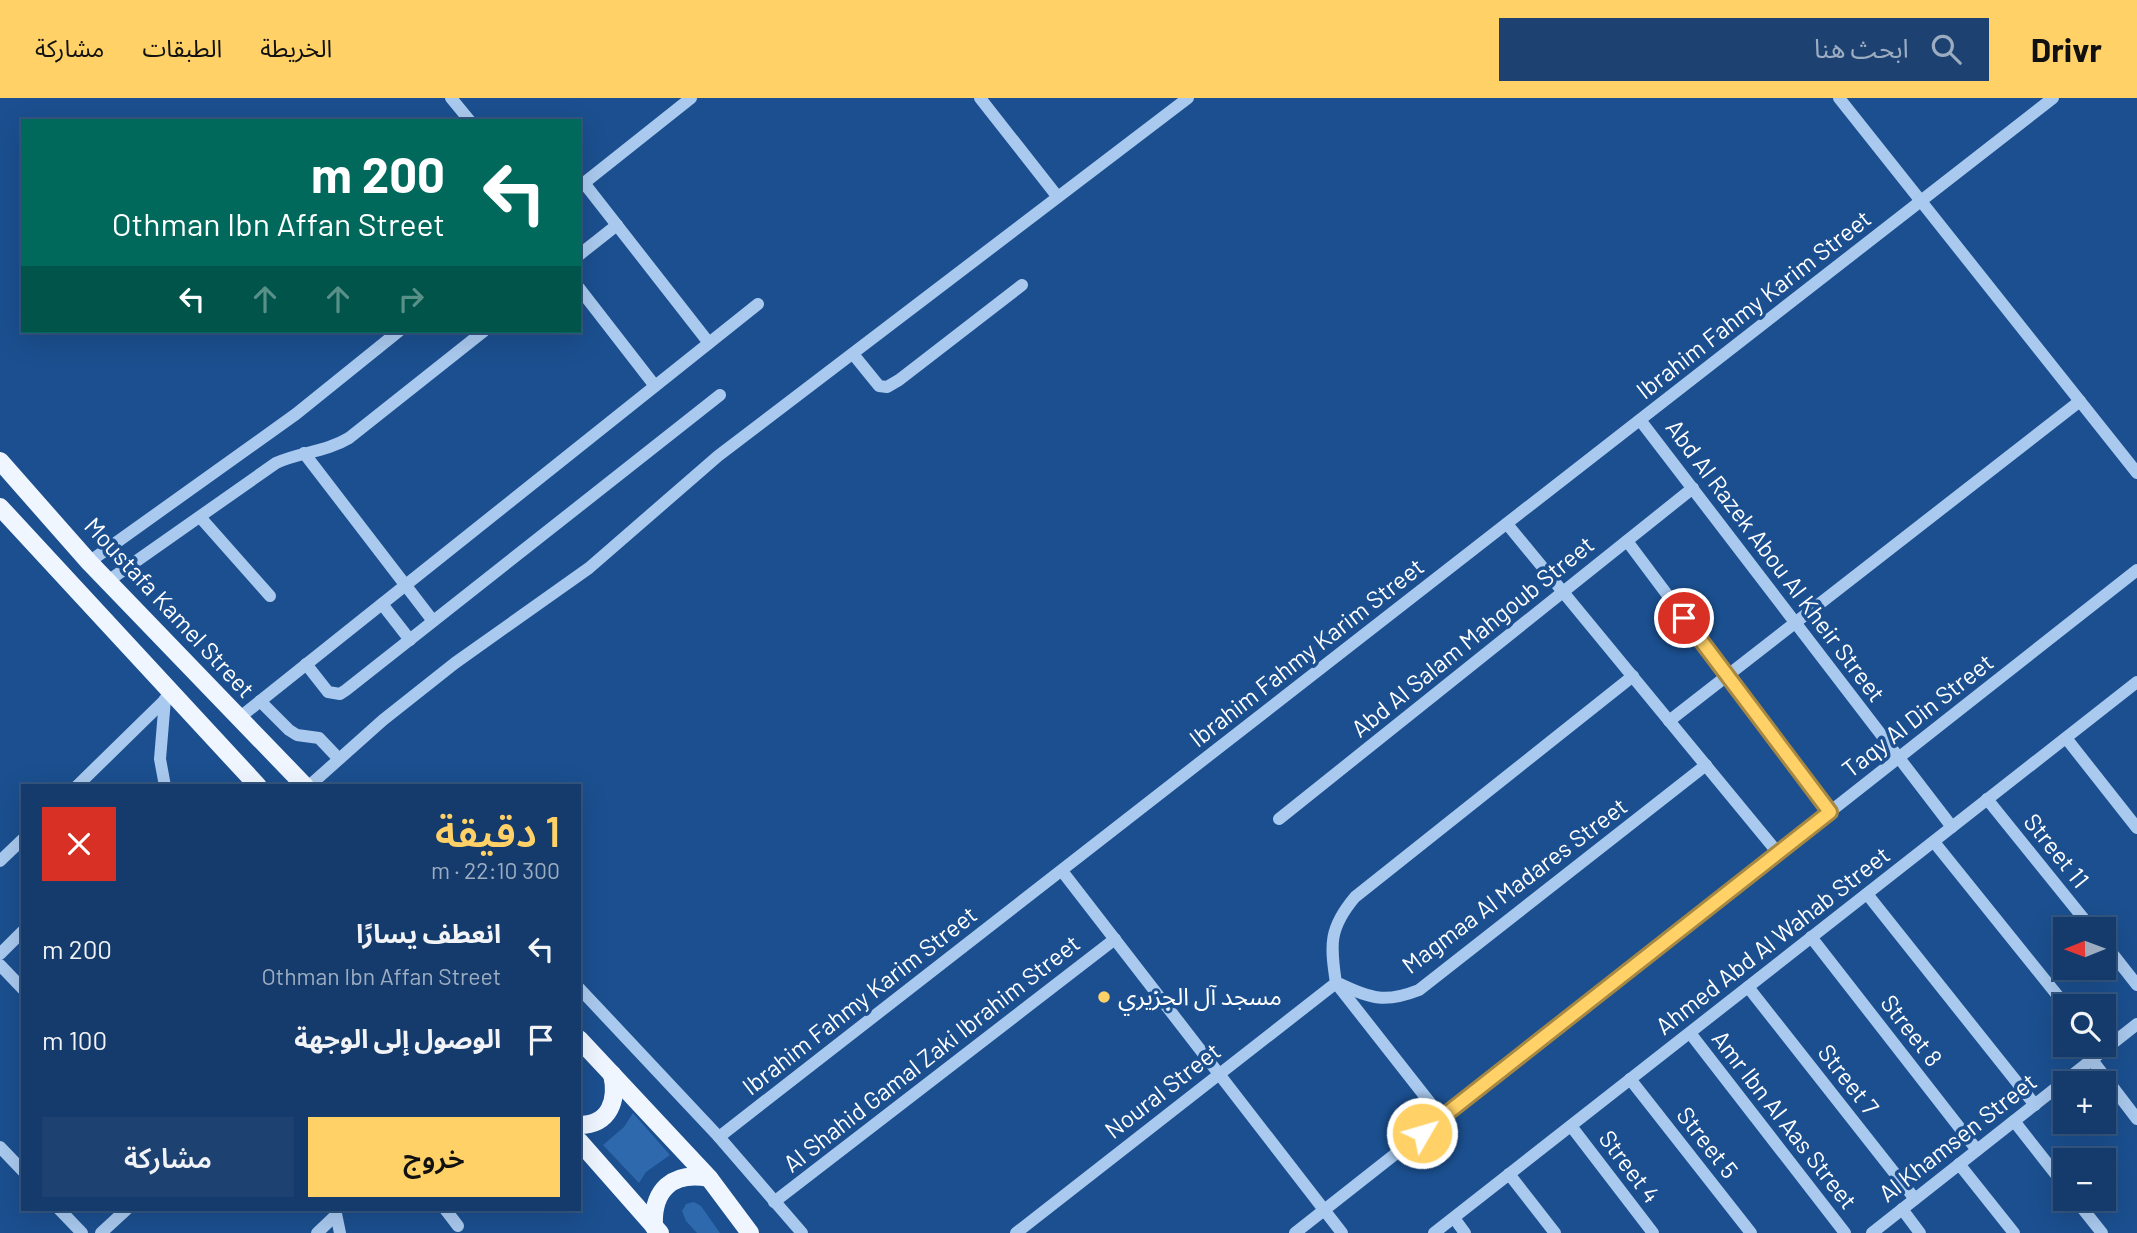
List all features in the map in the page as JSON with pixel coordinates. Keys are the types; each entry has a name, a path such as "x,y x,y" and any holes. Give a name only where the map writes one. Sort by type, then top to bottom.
{"main road":[{"name":"Moustafa Kamel Street","path":"0,461 89,562 305,784"},
{"path":"0,507 168,696 256,784"},
{"path":"581,1041 709,1178 750,1233"},
{"path":"581,1125 589,1125 603,1118 613,1105 616,1090 612,1074"},
{"path":"581,1144 657,1230"},
{"path":"657,1230 653,1212 657,1197 667,1185 694,1175 709,1178"}],"street":[{"path":"451,98 468,119"},
{"path":"691,98 582,185 617,225 709,343"},
{"path":"980,98 1057,196"},
{"path":"309,784 383,720 455,663 589,568 719,456 1188,98"},
{"path":"1839,98 2137,473"},
{"name":"Ibrahim Fahmy Karim Street","path":"719,1137 2053,98"},
{"path":"581,253 617,225"},
{"path":"853,354 879,386 887,387 1022,285"},
{"path":"581,291 655,386"},
{"path":"239,718 758,304"},
{"path":"89,562 296,414 397,333"},
{"path":"108,581 276,463 304,453 334,447 349,439 482,333"},
{"path":"306,664 328,692 340,694 720,396"},
{"path":"1669,721 2080,401"},
{"name":"Abd Al Razek Abou Al Kheir Street","path":"1640,420 1952,827"},
{"path":"304,453 433,621"},
{"name":"Abd Al Salam Mahgoub Street","path":"1279,819 1693,488"},
{"path":"200,517 270,596"},
{"path":"1507,524 1778,853"},
{"path":"1626,541 1830,812"},
{"name":"Taqy Al Din Street","path":"1295,1233 2137,570"},
{"path":"382,604 410,640"},
{"path":"1442,1118 1336,983 1332,958 1333,936 1340,914 1355,897 1633,676"},
{"name":"Ahmed Abd Al Wahab Street","path":"1434,1233 2137,682"},
{"path":"79,784 168,696"},
{"path":"165,784 160,759 168,696"},
{"path":"260,701 289,730 296,735 319,738 339,759"},
{"path":"2066,738 2137,828"},
{"name":"Magmaa Al Madares Street","path":"1336,983 1378,999 1399,998 1419,990 1706,765"},
{"name":"Street 11","path":"1987,799 2082,917"},
{"path":"0,862 21,841"},
{"path":"1934,842 2056,994"},
{"path":"1062,871 1342,1233"},
{"path":"1867,894 2035,1105"},
{"path":"0,954 21,933"},
{"name":"Street 8","path":"1811,937 1978,1150"},
{"name":"Al Shahid Gamal Zaki Ibrahim Street","path":"774,1202 1115,939"},
{"path":"2116,958 2137,985"},
{"path":"0,965 21,987"},
{"name":"Noural Street","path":"1016,1233 1336,983"},
{"name":"Street 7","path":"1748,988 1915,1199"},
{"path":"581,990 719,1137 802,1233"},
{"name":"Al Khamsen Street","path":"2116,1038 2137,1024"},
{"name":"Amr Ibn Al Aas Street","path":"1690,1033 1845,1233"},
{"name":"Al Khamsen Street","path":"1872,1233 2094,1057"},
{"path":"2092,1060 2137,1119"},
{"name":"Street 5","path":"1630,1079 1751,1233"},
{"path":"2014,1121 2053,1171"},
{"name":"Street 4","path":"1571,1126 1653,1233"},
{"path":"0,1147 21,1169"},
{"path":"1959,1164 2014,1233"},
{"path":"1509,1174 1555,1233"},
{"path":"1902,1209 1920,1233"},
{"path":"61,1211 82,1233"},
{"path":"101,1233 125,1211"},
{"path":"447,1211 458,1226"},
{"path":"2085,1211 2102,1233"},
{"path":"317,1233 335,1212"},
{"path":"335,1212 340,1233"},
{"path":"1454,1218 1465,1233"}],"shaded area":[{"path":"633,1113 670,1155 646,1172 639,1183 603,1145 624,1127"},
{"path":"694,1202 701,1206 720,1233 697,1233 686,1221 682,1211 686,1204"}],"place":[{"name":"مسجد آل الجزيري","path":"1104,997"}],"route":[{"path":"1422,1133 1830,812 1684,618"}]}
